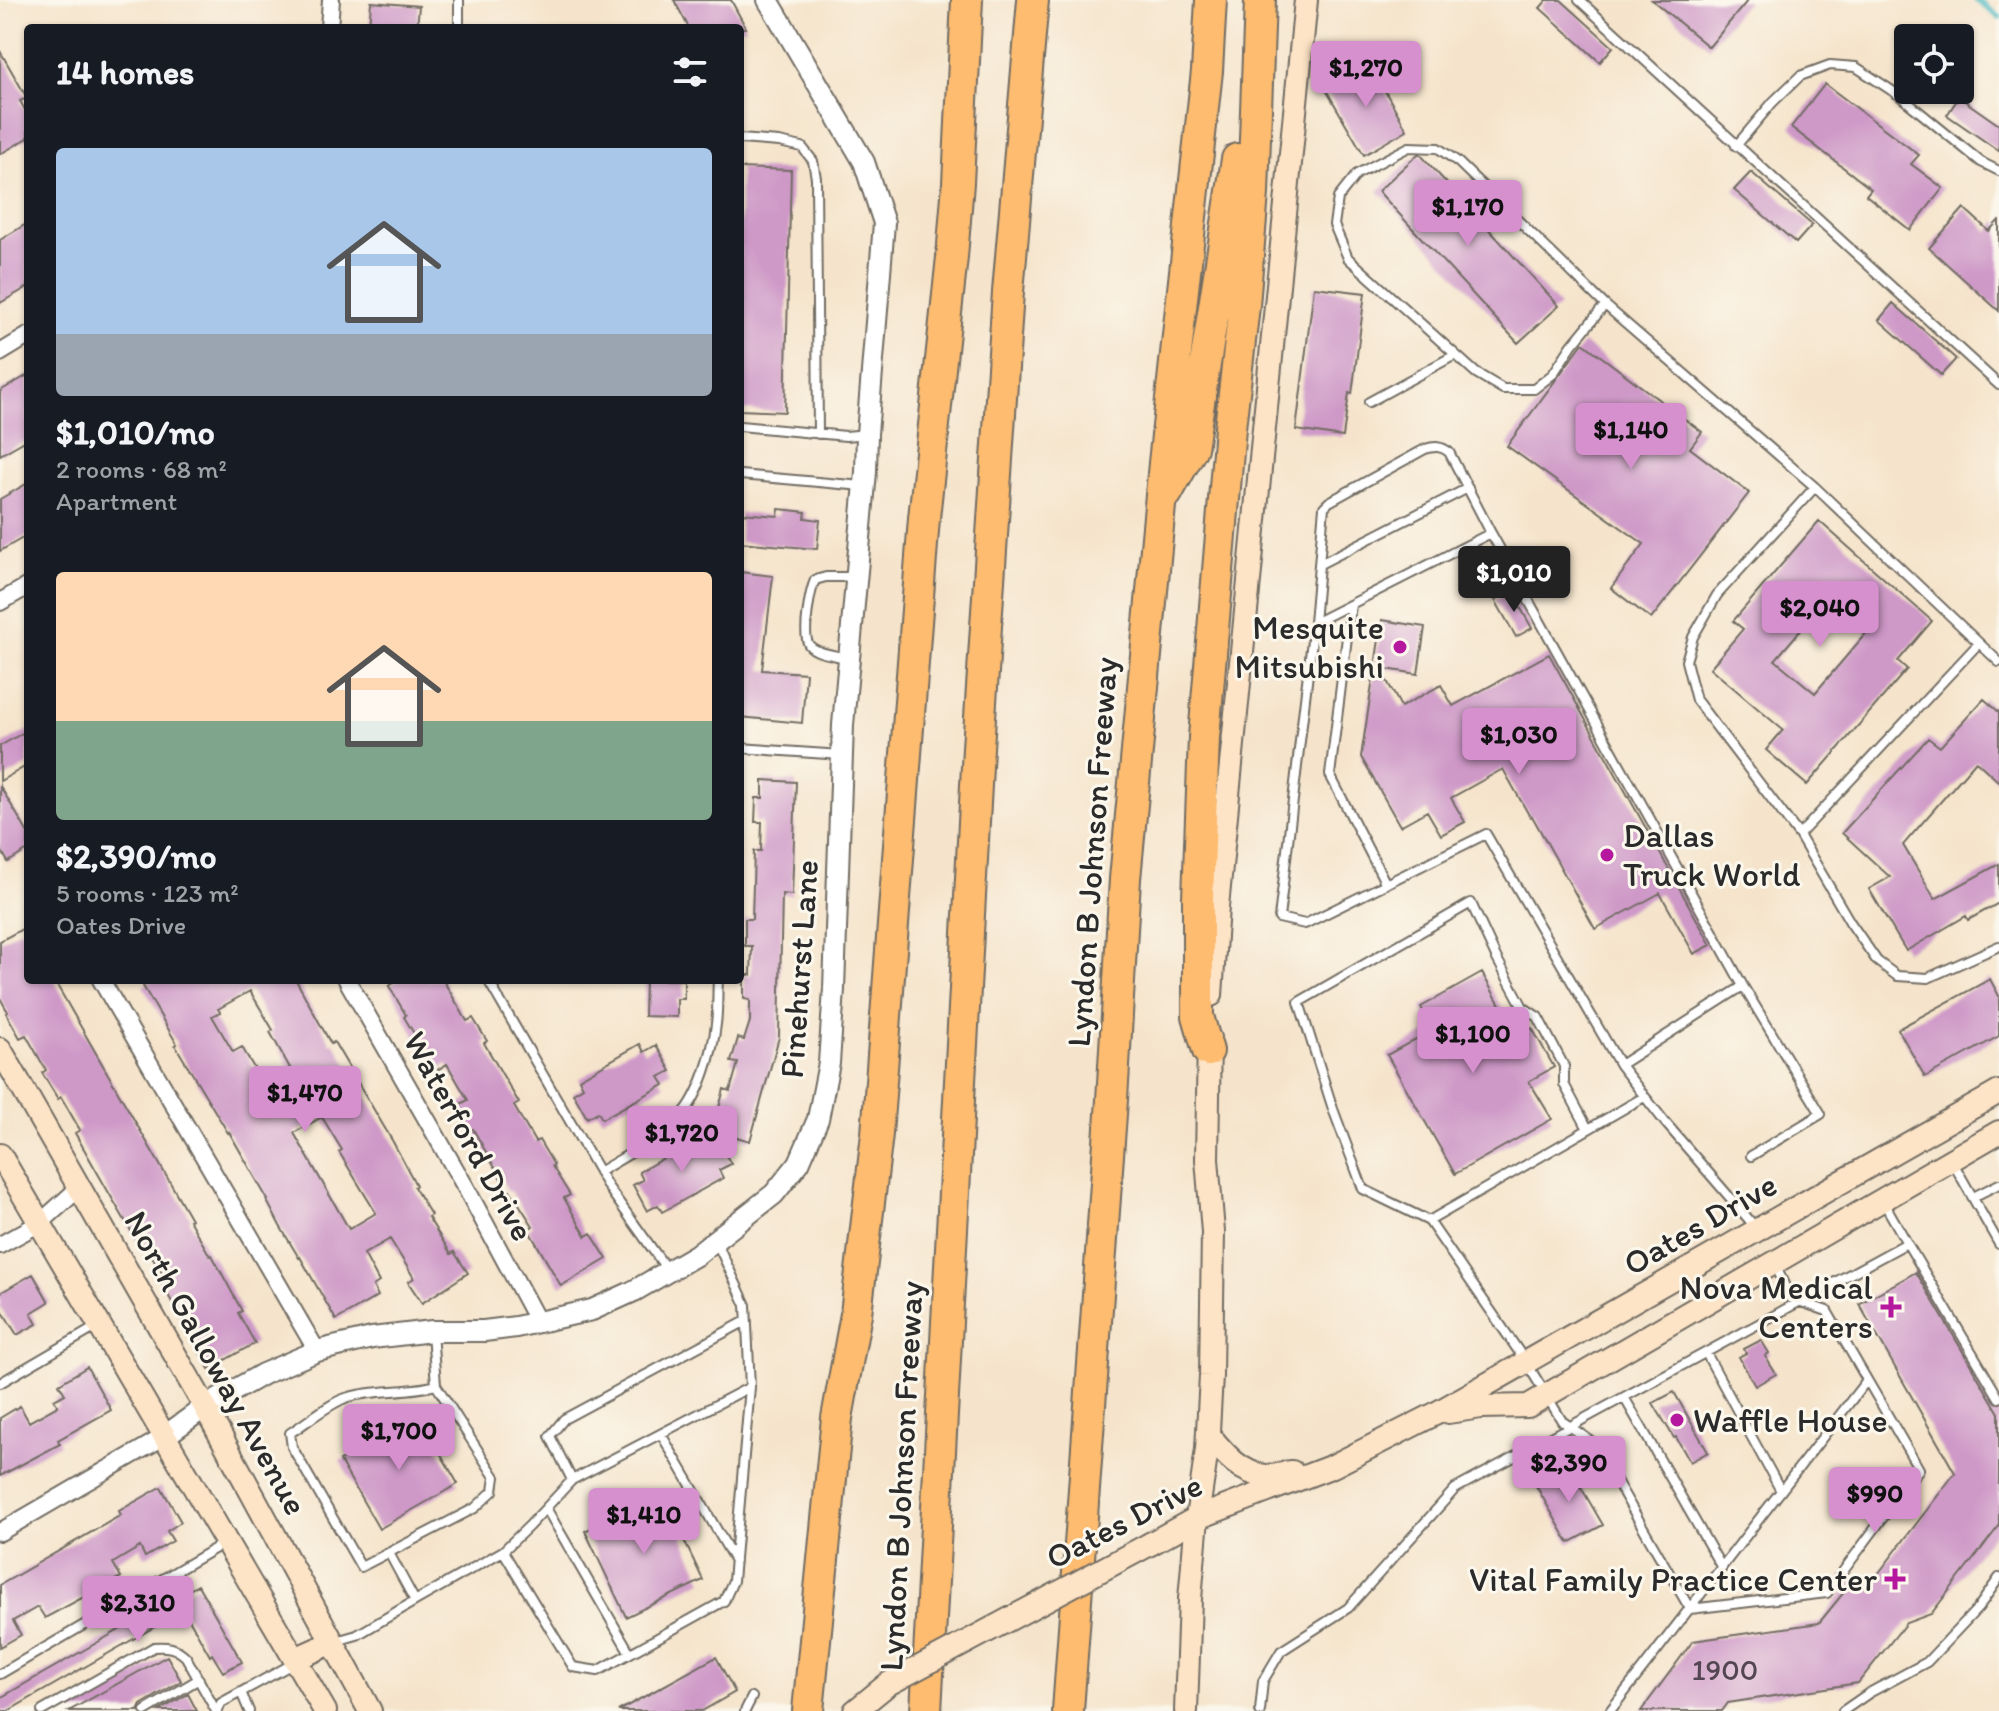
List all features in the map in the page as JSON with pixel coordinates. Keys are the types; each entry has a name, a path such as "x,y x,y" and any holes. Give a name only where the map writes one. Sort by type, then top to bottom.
{"highway":[{"path":"808,1711 837,1418 856,1314 877,1134 920,562 954,242 967,0"},
{"name":"Lyndon B Johnson Freeway","path":"926,1711 978,748 1008,292 1033,0"},
{"name":"Lyndon B Johnson Freeway","path":"1068,1711 1125,879 1160,505 1207,71 1211,0"},
{"path":"1160,505 1192,448 1259,0"},
{"path":"1208,1051 1198,1016 1198,883 1204,737 1252,207 1259,0"}],"main road":[{"path":"1186,1711 1190,1599 1208,1434 1213,1305 1213,1232 1207,1159 1208,1051 1217,907 1306,0"},
{"name":"North Galloway Avenue","path":"0,1049 205,1407 370,1711"},
{"name":"Oates Drive","path":"855,1711 888,1684 1197,1518 1333,1466 1435,1414 1999,1092"},
{"name":"Oates Drive","path":"1435,1414 1481,1407 1528,1406 1999,1132"},
{"path":"0,1155 325,1711"},
{"path":"1758,1230 1775,1263"},
{"path":"1208,1434 1242,1468 1265,1476 1333,1466"},
{"path":"296,1660 331,1643"}],"street":[{"path":"329,24 331,0"},
{"name":"Pinehurst Lane","path":"0,1532 165,1436 205,1407 263,1374 317,1351 372,1338 432,1331 484,1331 538,1322 592,1310 634,1291 696,1255 774,1194 799,1163 818,1119 829,1063 842,755 884,223 864,162 768,0"},
{"path":"0,353 24,338"},
{"path":"0,602 24,588"},
{"path":"103,984 317,1351"},
{"name":"Waterford Drive","path":"349,984 538,1322"},
{"path":"0,1245 40,1223 79,1188"}],"lane":[{"path":"459,0 459,24"},
{"path":"1579,0 1999,385"},
{"path":"1736,146 1800,76 1830,65 1856,67 1900,96 1981,162 1999,171"},
{"path":"744,139 802,147 813,161 816,178 818,434"},
{"path":"1605,305 1553,374 1534,389 1503,389 1476,373 1348,258 1334,225 1338,198 1357,174 1409,147 1438,148 1458,162 1605,305 1815,487 1999,662"},
{"path":"1369,402 1455,355"},
{"path":"744,426 846,436 867,434"},
{"path":"1751,1156 1821,1114 1743,986 1449,452 1443,447 1425,449 1324,507 1314,623 1279,918 1305,924 1486,834 1620,1065 1758,1230"},
{"path":"744,475 863,486"},
{"path":"1815,487 1717,595 1693,637 1686,661 1696,700 1799,835 1850,922 1877,961 1897,976 1928,978 1998,950"},
{"path":"1320,564 1468,488"},
{"path":"1314,623 1491,533"},
{"path":"849,658 810,646 806,639 810,590 815,580 856,577"},
{"path":"1351,605 1330,775 1386,884"},
{"path":"1799,835 1979,643"},
{"path":"744,748 842,755"},
{"path":"1588,1129 1564,1084 1564,1066 1538,1017 1523,1007 1471,903 1299,1002 1333,1109 1363,1189 1429,1221 1526,1362 1562,1421 1595,1444 1690,1609"},
{"path":"490,984 608,1187 668,1271"},
{"path":"599,1172 664,1131 684,1113 699,1088 714,1035 718,984"},
{"path":"1620,1065 1743,986"},
{"path":"1429,1221 1644,1097"},
{"path":"1952,1160 1999,1244"},
{"path":"1973,1197 1999,1184"},
{"path":"1883,1201 1999,1398"},
{"path":"503,1551 573,1667 598,1671 724,1601 733,1581 750,1387 746,1305 715,1240"},
{"path":"1260,1711 1263,1681 1281,1651 1348,1608 1455,1489 1907,1243"},
{"path":"1690,1609 1827,1593 1919,1469 1827,1311 1790,1298 1775,1263"},
{"path":"572,1480 550,1436 564,1419 746,1321"},
{"path":"0,1383 100,1325"},
{"path":"432,1331 436,1385 495,1477 493,1491 475,1508 361,1567 292,1447 290,1433 345,1398 436,1385"},
{"path":"1706,1353 1781,1491"},
{"path":"1610,1711 1867,1380"},
{"path":"331,1643 357,1635 503,1551 572,1480 750,1387"},
{"path":"1624,1397 1722,1568"},
{"path":"661,1434 735,1561"},
{"path":"546,1508 630,1653"},
{"path":"0,1674 226,1541"},
{"path":"389,1553 415,1601"},
{"path":"1843,1711 1869,1693 1927,1662 1978,1608 1999,1578"},
{"path":"42,1711 154,1647 166,1646 179,1650 186,1657 217,1711"},
{"path":"217,1711 221,1703 296,1660"},
{"path":"145,1711 199,1679"},
{"path":"241,1692 249,1711"},
{"path":"745,1711 752,1697"}],"building":[{"path":"674,0 731,0 744,24 687,24"},
{"path":"1547,0 1561,0 1613,47 1600,62 1540,8"},
{"path":"1652,0 1748,0 1709,47"},
{"path":"371,2 419,6 417,24 369,24"},
{"path":"0,51 24,93 24,99 20,101 24,108 24,140 0,154"},
{"path":"1369,63 1407,130 1364,155 1325,88"},
{"path":"1825,84 1919,155 1911,164 1943,188 1910,230 1866,195 1871,189 1791,127"},
{"path":"1954,104 1969,104 1999,125 1999,151 1947,115"},
{"path":"1418,154 1559,306 1518,343 1378,191"},
{"path":"744,168 791,170 785,412 744,410"},
{"path":"1751,172 1812,225 1796,243 1734,190"},
{"path":"1964,208 1989,231 1999,220 1999,311 1929,248"},
{"path":"24,225 24,289 0,303 0,240"},
{"path":"1314,287 1365,293 1352,394 1349,393 1343,437 1296,430"},
{"path":"1893,303 1956,359 1941,375 1879,320"},
{"path":"1583,343 1702,432 1690,448 1749,493 1651,619 1611,588 1644,544 1507,446"},
{"path":"24,377 24,441 0,455 0,391"},
{"path":"24,485 24,537 0,551 0,499"},
{"path":"779,509 806,512 805,518 820,520 817,549 744,542 744,513 778,516"},
{"path":"1819,521 1932,621 1898,661 1907,669 1807,785 1766,750 1783,730 1710,668 1743,629 1733,621","holes":["1828,598 1867,632 1815,693 1775,660"]},
{"path":"744,572 773,576 762,670 806,673 802,723 744,717"},
{"path":"1511,591 1532,628 1516,637 1495,600"},
{"path":"1382,620 1425,627 1418,674 1380,668 1401,707 1441,685 1453,706 1549,654 1711,945 1694,954 1660,893 1595,929 1503,769 1451,798 1465,822 1441,835 1427,811 1400,826 1361,757"},
{"path":"1984,699 1999,712 1999,782 1976,761 1903,845 1935,899 1999,864 1999,903 1968,920 1966,916 1906,951 1869,889 1890,877 1842,833 1928,738 1940,747"},
{"path":"24,732 24,767 0,781 0,746"},
{"path":"763,780 796,782 792,895 782,894 779,1037 750,1141 713,1130 724,1089 730,1091 738,1063 731,1062 738,1038 744,1040 750,1021 750,1000 744,999 744,975 751,975 752,946 745,946 745,919 752,919 754,851 761,851 762,822 755,822 756,798 763,798"},
{"path":"0,786 24,826 24,852 8,862 0,848"},
{"path":"22,929 24,984 56,984 242,1311 238,1313 255,1343 209,1369 162,1284 167,1281 145,1245 141,1248 109,1193 75,1133 80,1130 61,1097 58,1099 42,1073 46,1070 26,1035 20,1038 6,1013 0,998 0,941"},
{"path":"1482,973 1518,1036 1532,1028 1554,1067 1529,1081 1552,1119 1455,1174 1387,1055 1434,1029 1421,1007"},
{"path":"1990,979 1999,996 1999,1036 1925,1077 1898,1029"},
{"path":"146,984 298,984 331,1044 334,1042 393,1142 431,1215 428,1217 451,1254 454,1252 468,1273 422,1303 408,1282 414,1278 390,1239 364,1254 379,1282 373,1286 378,1296 336,1320 143,986","holes":["250,991 273,1030 270,1032 290,1068 262,1082 242,1047 233,1052 212,1016 220,1012 218,1009","322,1117 342,1150 339,1152 376,1213 349,1229 294,1133"]},
{"path":"445,984 467,1021 473,1018 519,1103 514,1106 535,1142 539,1140 570,1195 564,1198 586,1236 591,1233 607,1259 561,1286 528,1229 533,1226 457,1106 468,1100 447,1064 434,1072 389,986"},
{"path":"645,984 684,984 684,999 677,999 677,1017 644,1016"},
{"path":"640,1044 644,1052 656,1045 671,1071 659,1077 664,1085 602,1119 598,1112 587,1118 573,1093 583,1087 579,1079"},
{"path":"712,1131 731,1164 719,1170 723,1178 662,1212 658,1205 647,1211 633,1185 643,1180 639,1172"},
{"path":"1916,1272 1999,1413 1999,1526 1931,1614 1906,1623 1858,1683 1728,1703 1722,1711 1641,1711 1693,1641 1819,1623 1853,1581 1878,1574 1955,1473 1859,1304"},
{"path":"33,1274 49,1302 31,1313 37,1324 17,1335 0,1307 0,1293"},
{"path":"1761,1340 1769,1353 1765,1356 1776,1374 1755,1386 1739,1357 1746,1353 1744,1349"},
{"path":"87,1367 111,1410 58,1440 60,1444 0,1476 0,1418 20,1406 29,1422 58,1406 54,1400 65,1394 59,1384"},
{"name":"Waffle House","path":"1674,1392 1708,1452 1690,1462 1653,1403"},
{"path":"419,1416 458,1484 379,1529 340,1461"},
{"path":"1568,1465 1603,1525 1569,1543 1535,1484"},
{"path":"161,1487 181,1522 167,1531 173,1541 145,1557 140,1547 113,1563 121,1577 45,1618 38,1607 13,1621 21,1635 0,1647 0,1585 121,1515 119,1511"},
{"path":"662,1494 703,1580 626,1617 585,1531"},
{"path":"198,1585 242,1662 223,1672 212,1654 210,1656 184,1610 8,1711 0,1711 0,1698"},
{"path":"167,1656 181,1681 141,1705 138,1711 69,1711"},
{"path":"716,1657 735,1692 702,1711 618,1711"},
{"path":"188,1694 197,1711 159,1711"}],"waterway":[{"path":"1976,0 1999,17"}],"place":[{"name":"Mesquite Mitsubishi","path":"1400,647"},
{"name":"Dallas Truck World","path":"1607,855"},
{"name":"Nova Medical Centers","path":"1891,1307"},
{"name":"Waffle House","path":"1677,1420"},
{"name":"Vital Family Practice Center","path":"1895,1579"}]}
